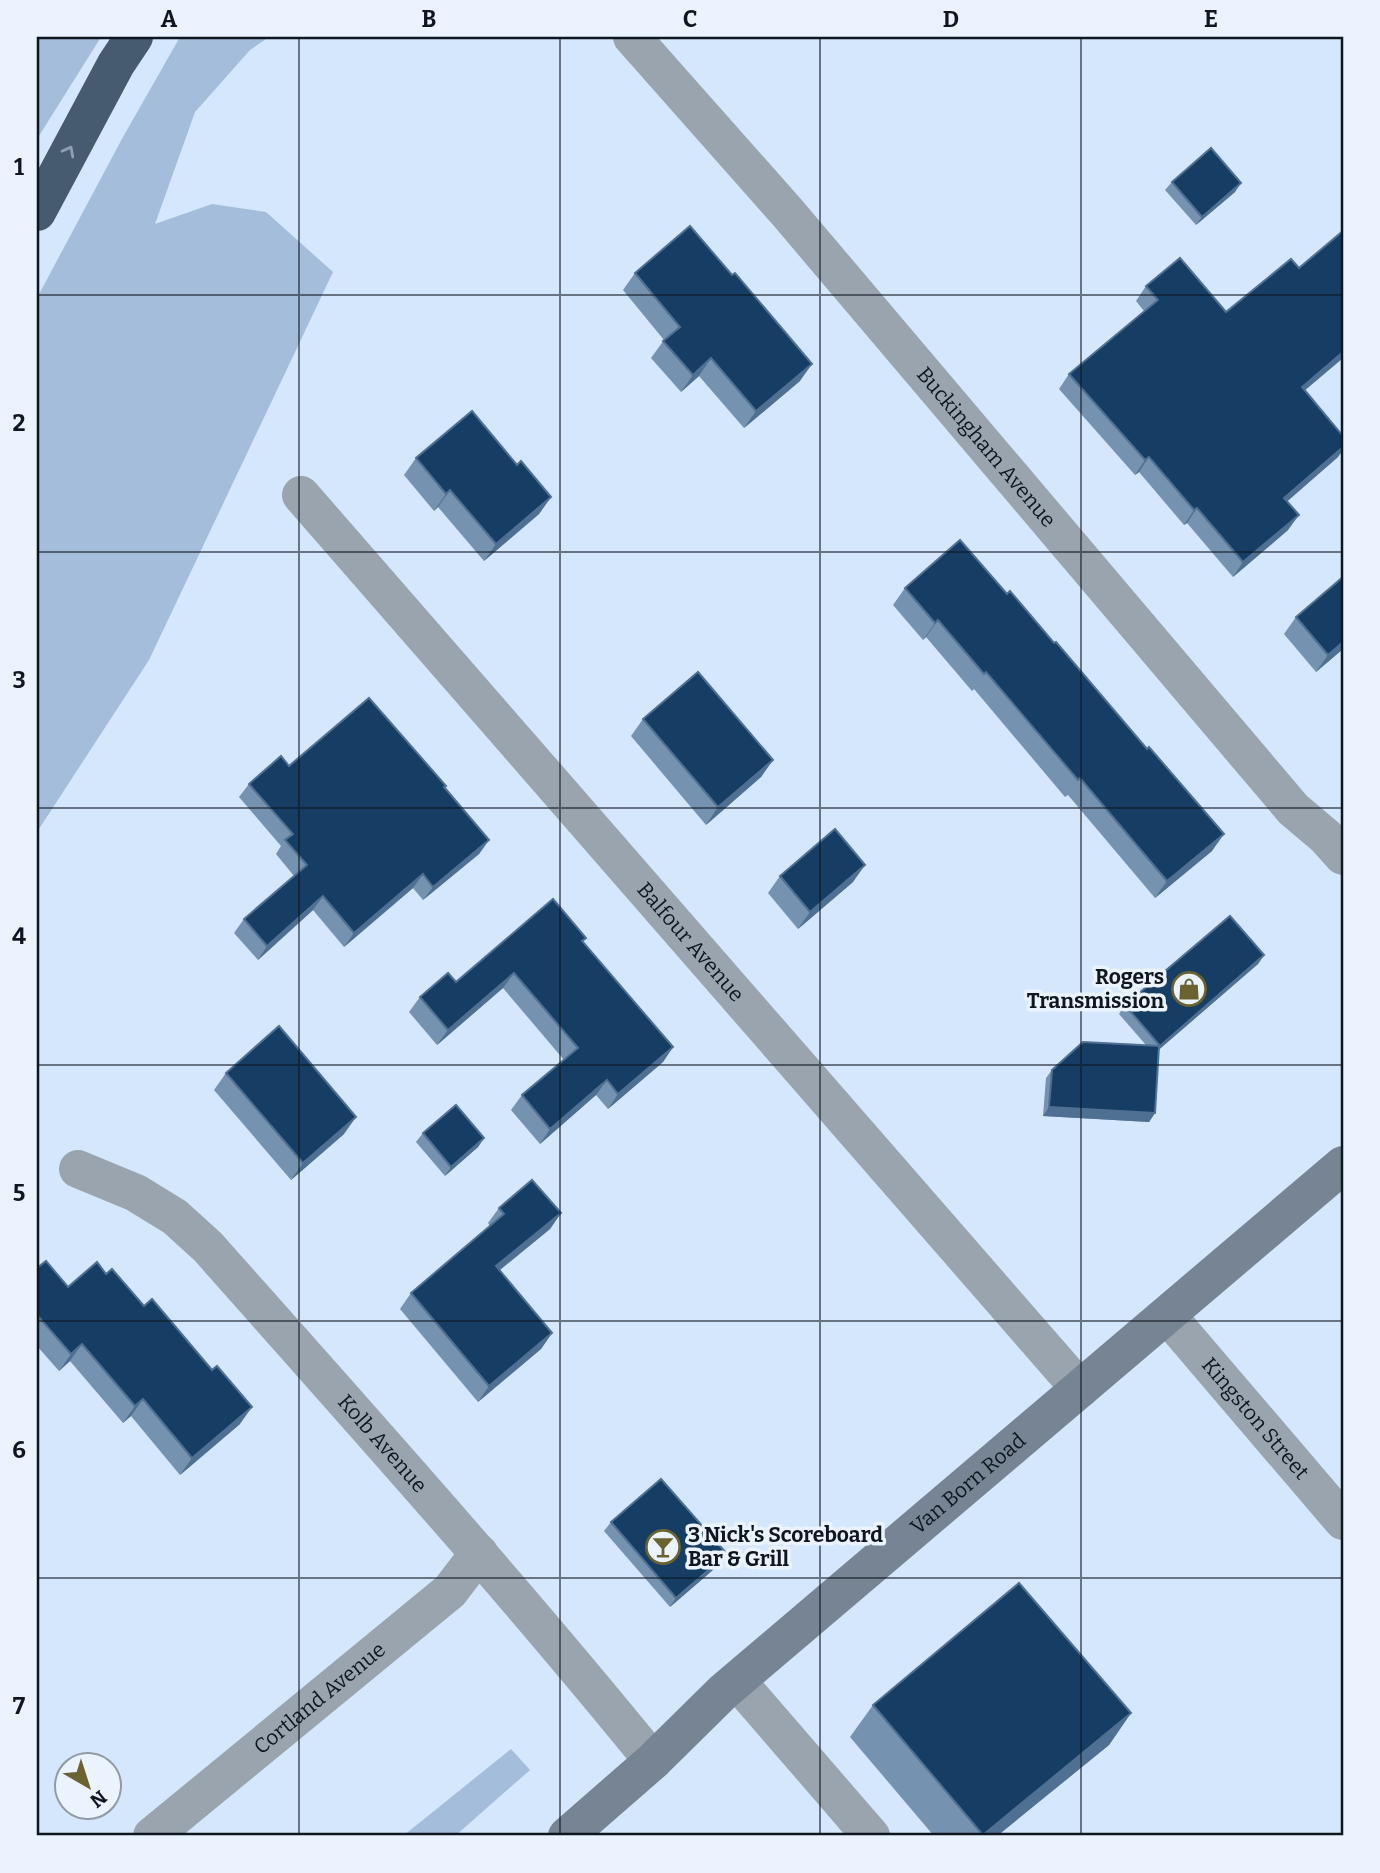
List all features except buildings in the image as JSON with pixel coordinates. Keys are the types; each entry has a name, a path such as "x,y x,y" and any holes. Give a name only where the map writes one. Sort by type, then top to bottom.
{"highway":[{"path":"37,212 116,64 134,37"}],"main road":[{"name":"Van Born Road","path":"567,1836 653,1761 723,1692 1343,1165"}],"street":[{"name":"Buckingham Avenue","path":"632,37 788,212 1293,810 1326,837 1343,856"},
{"name":"Balfour Avenue","path":"301,495 1080,1389"},
{"name":"Kolb Avenue","path":"78,1169 136,1193 175,1217 208,1247 479,1553 653,1761"},
{"name":"Kingston Street","path":"1167,1315 1343,1521"},
{"name":"Cortland Avenue","path":"152,1836 450,1591 479,1553"},
{"path":"737,1681 871,1836"}],"shaded area":[{"path":"37,37 101,37 37,139"},
{"path":"180,37 269,37 250,50 195,112 155,224 212,204 266,212 333,272 149,660 37,832 37,298"},
{"path":"511,1749 530,1770 455,1836 403,1836"}],"place":[{"name":"Rogers Transmission","path":"1189,989"},
{"name":"3 Nick's Scoreboard Bar & Grill","path":"663,1547"}]}
